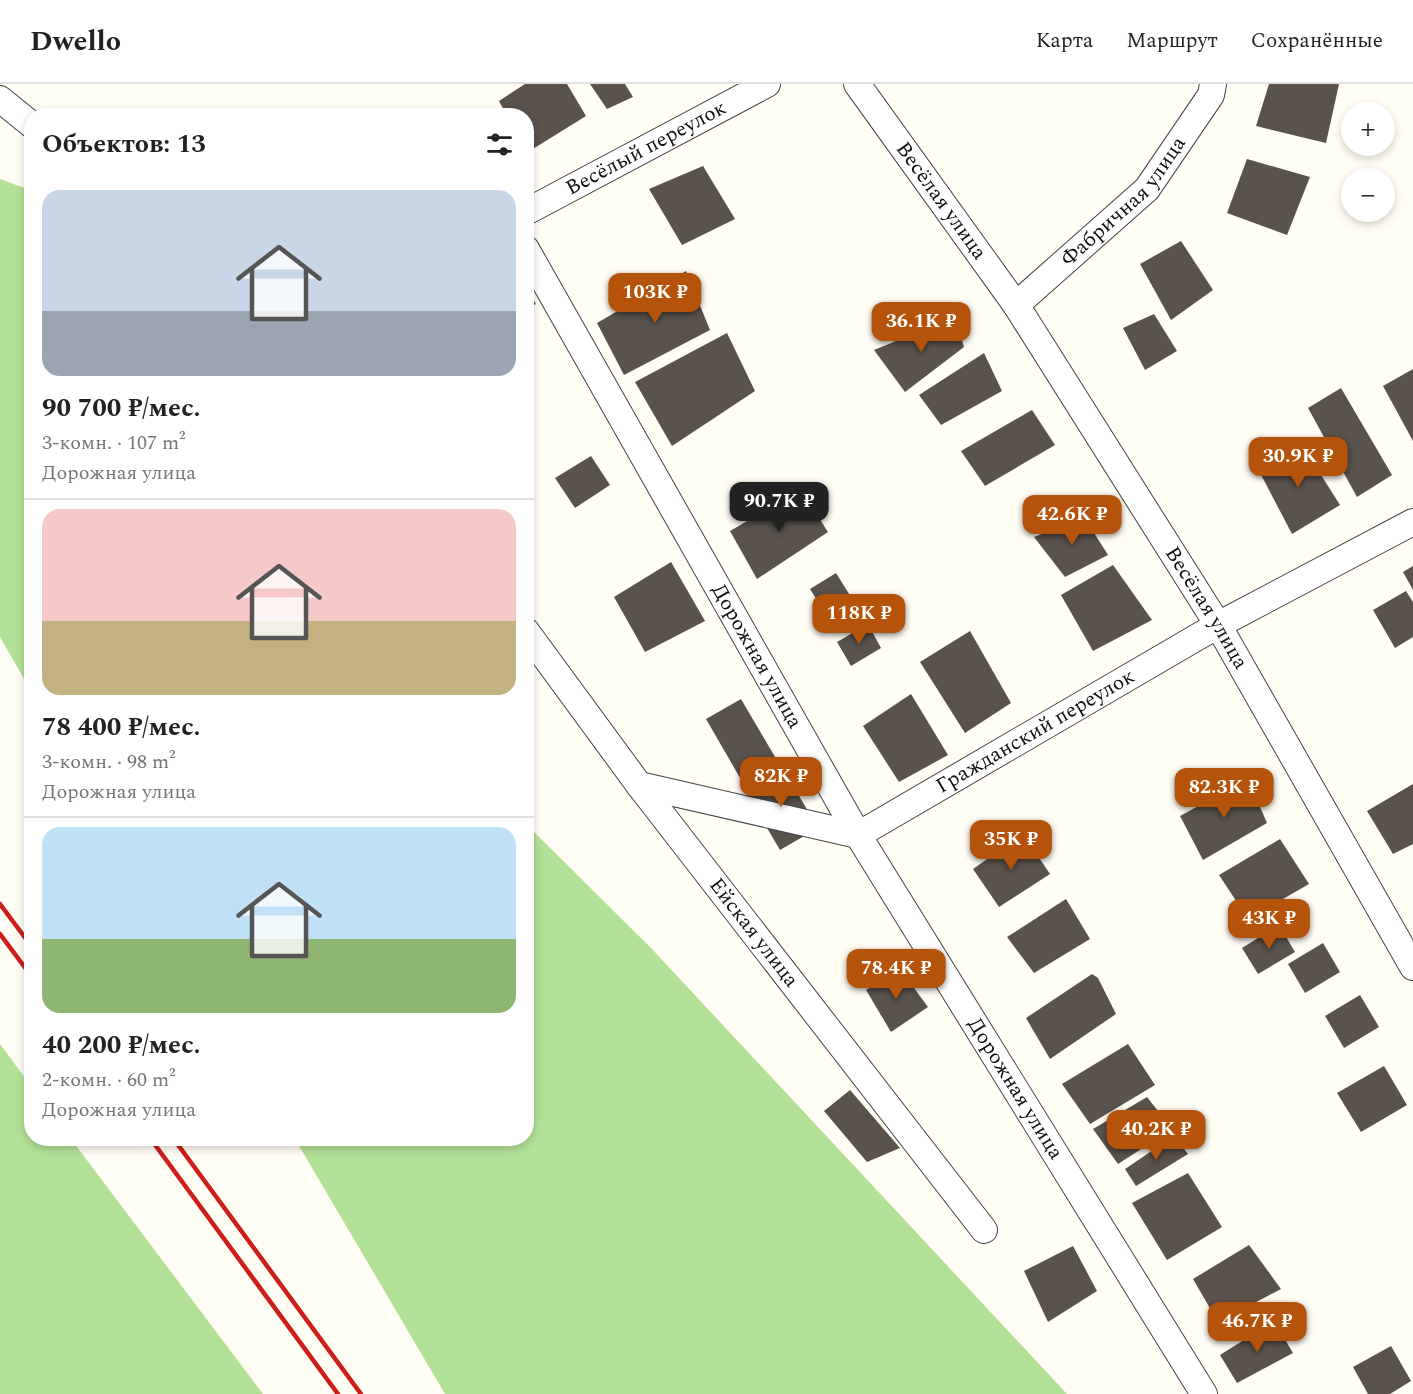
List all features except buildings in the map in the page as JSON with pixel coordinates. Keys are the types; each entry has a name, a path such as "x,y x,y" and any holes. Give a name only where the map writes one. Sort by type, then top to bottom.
{"street":[{"name":"Весёлый переулок","path":"534,208 767,84"},
{"name":"Весёлая улица","path":"857,84 1016,305 1218,625 1413,967"},
{"name":"Фабричная улица","path":"1016,305 1147,189 1211,95 1213,84"},
{"path":"0,99 24,118"},
{"name":"Дорожная улица","path":"534,263 858,836 1204,1394"},
{"name":"Гражданский переулок","path":"858,836 1218,625 1413,522"},
{"name":"Ейская улица","path":"534,643 639,785 984,1230"},
{"path":"639,785 858,836"}],"green space":[{"path":"0,179 24,188 24,679 0,637"},
{"path":"534,832 651,948 1067,1394 445,1394 299,1146 534,1146"},
{"path":"0,1044 24,1077 24,1146 76,1146 263,1394 0,1394"}],"railway":[{"path":"0,904 24,936"},
{"path":"0,934 24,966"},
{"path":"156,1146 338,1394"},
{"path":"179,1146 361,1394"}]}
